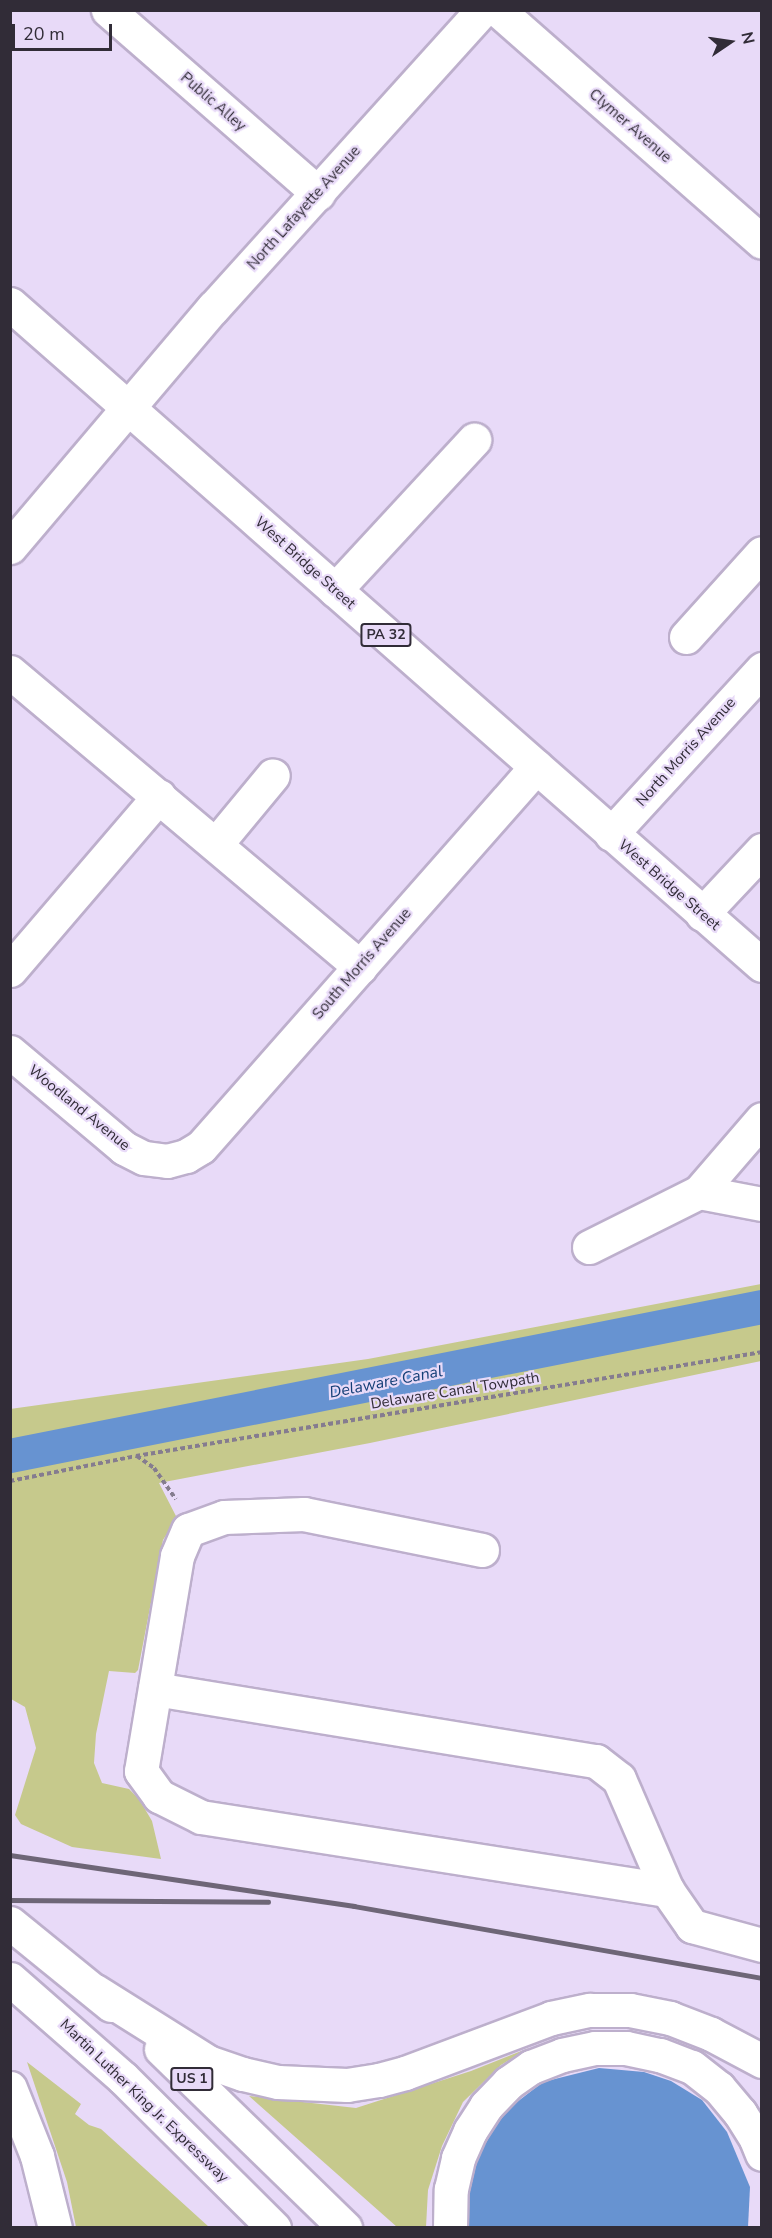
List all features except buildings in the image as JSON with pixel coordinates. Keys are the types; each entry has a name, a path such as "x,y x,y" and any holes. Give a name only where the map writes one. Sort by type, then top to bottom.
{"main road":[{"name":"Public Alley","path":"108,10 318,193"},
{"name":"North Lafayette Avenue","path":"10,547 213,308 482,10"},
{"name":"Clymer Avenue","path":"498,10 762,242"},
{"name":"West Bridge Street","path":"10,304 762,965"},
{"path":"335,590 474,440"},
{"path":"686,637 762,554"},
{"name":"North Morris Avenue","path":"611,834 762,669"},
{"path":"10,672 360,967"},
{"name":"South Morris Avenue","path":"186,1156 201,1147 536,767"},
{"path":"216,844 273,775"},
{"path":"10,970 159,796"},
{"path":"702,914 762,850"},
{"name":"Woodland Avenue","path":"10,1052 124,1148 144,1158 167,1161 186,1156"},
{"path":"589,1247 699,1192 762,1119"},
{"path":"699,1192 762,1204"},
{"path":"482,1550 304,1514 224,1517 188,1530 177,1556 141,1771 159,1796 201,1817 667,1890"},
{"path":"155,1689 596,1761 619,1779 667,1890 692,1926 762,1945"},
{"name":"US 1","path":"21,1931 95,1991 214,2099 345,2228"},
{"name":"Martin Luther King Jr. Expressway","path":"10,1979 123,2078 274,2228"},
{"path":"95,1991 208,2061 243,2074 278,2082 336,2085 379,2080 405,2073 551,2018 590,2010 630,2010 670,2018 711,2034 762,2061"},
{"path":"450,2228 451,2189 458,2158 481,2114 508,2083 531,2067 562,2055 595,2048 626,2048 660,2055 692,2067 719,2088 740,2113 756,2139 762,2154"},
{"path":"10,2088 37,2156 55,2228"}],"path":[{"name":"Delaware Canal Towpath","path":"10,1481 136,1456 762,1352"},
{"path":"136,1456 154,1468 171,1490 184,1515 188,1530"}],"green space":[{"path":"761,1284 761,1361 370,1443 159,1483 177,1518 163,1540 138,1670 135,1673 109,1671 96,1734 94,1763 102,1783 129,1789 139,1799 152,1821 161,1859 72,1847 21,1824 15,1815 36,1748 25,1707 11,1699 10,1409 368,1359"},
{"path":"529,2048 501,2065 463,2102 442,2146 428,2190 426,2227 397,2227 249,2096 356,2108 471,2071"},
{"path":"27,2062 81,2104 75,2114 89,2125 101,2129 209,2227 76,2227 67,2182"}],"water":[{"path":"599,2068 644,2072 671,2081 702,2100 727,2132 750,2187 748,2227 468,2227 467,2191 479,2153 504,2112 543,2082"}],"waterway":[{"name":"Delaware Canal","path":"10,1456 762,1307"}],"railway":[{"path":"10,1855 354,1906 762,1978"},
{"path":"10,1900 268,1902"}]}
